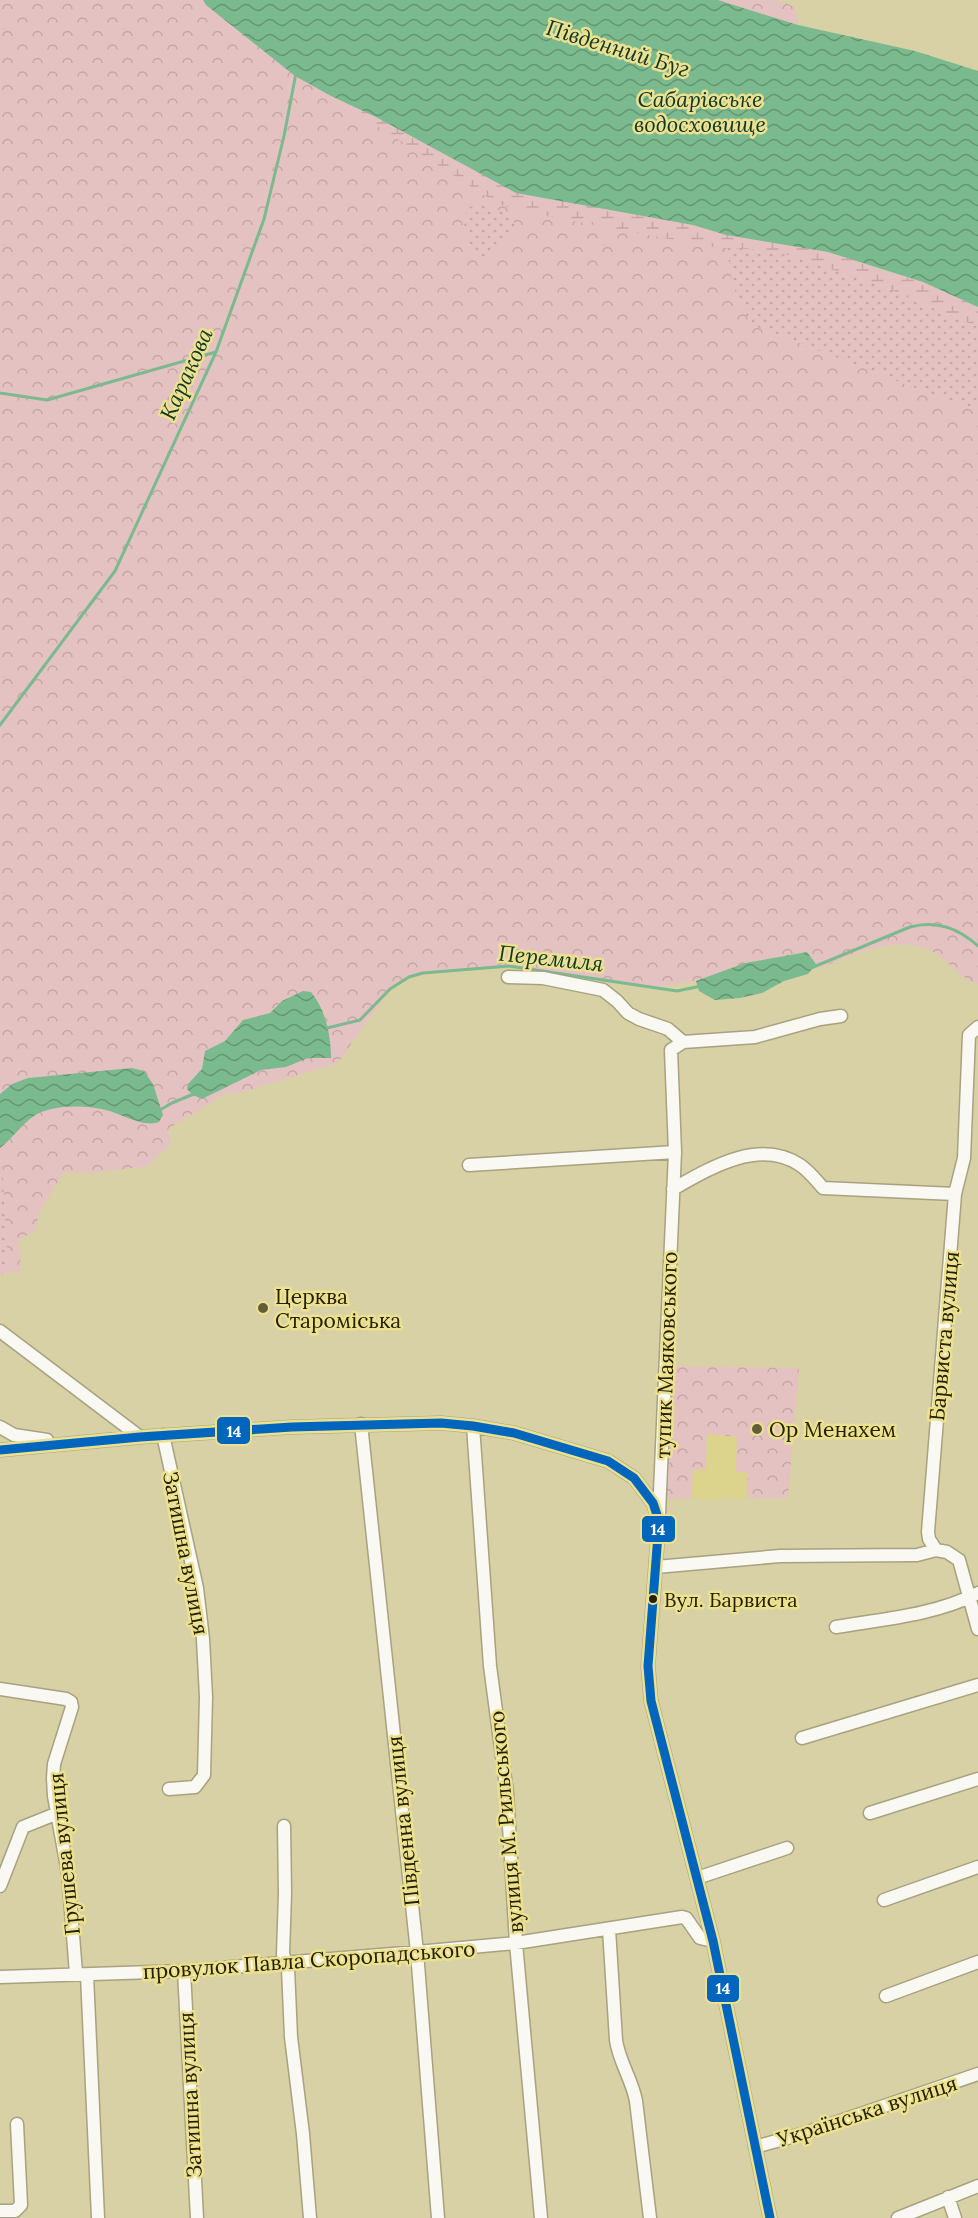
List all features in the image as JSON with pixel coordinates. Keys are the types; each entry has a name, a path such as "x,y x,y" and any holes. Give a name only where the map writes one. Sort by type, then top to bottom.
{"street":[{"path":"508,977 543,978 603,990 628,1013 668,1029 683,1042 755,1036 820,1019 841,1016"},
{"name":"Барвиста вулиця","path":"936,1550 929,1539 928,1532 955,1194 964,1158 969,1035 978,1027"},
{"name":"тупик Маяковського","path":"683,1042 671,1050 674,1189 659,1521 648,1666 649,1691 713,1941 770,2218"},
{"path":"469,1165 675,1152"},
{"path":"674,1189 718,1165 740,1157 772,1154 789,1158 802,1166 823,1188 955,1194"},
{"path":"964,1158 978,1160"},
{"path":"0,1331 140,1437"},
{"path":"0,1450 163,1435 361,1424 441,1423 473,1426 514,1433 608,1461 634,1478 652,1503 659,1521"},
{"name":"Південна вулиця","path":"361,1424 417,1952 438,2218"},
{"name":"вулиця М. Рильського","path":"473,1426 490,1666 507,1793 516,1943 541,2218"},
{"path":"0,1427 8,1433 24,1438 72,1442"},
{"name":"Затишна вулиця","path":"163,1435 197,1588 203,1638 206,1697 204,1775 195,1787 169,1789"},
{"path":"656,1567 780,1556 917,1556 936,1550 947,1552 959,1560 974,1595 978,1629"},
{"path":"836,1627 957,1604 974,1595"},
{"path":"802,1738 978,1685"},
{"name":"Грушева вулиця","path":"0,1689 66,1699 71,1702 72,1707 54,1764 54,1796 68,1873 82,1974 98,2218"},
{"path":"870,1813 978,1779"},
{"path":"0,1886 23,1827 58,1813"},
{"path":"284,1826 283,1954 288,1968 291,2037 310,2218"},
{"path":"697,1878 787,1848"},
{"path":"884,1900 978,1867"},
{"name":"провулок Павла Скоропадського","path":"0,1977 184,1971 417,1952 516,1943 682,1917 686,1918 700,1938 713,1941"},
{"path":"609,1929 616,2040 618,2054 633,2088 636,2101 650,2218"},
{"path":"886,1996 978,1962"},
{"name":"Затишна вулиця","path":"184,1971 197,2218"},
{"name":"Українська вулиця","path":"755,2147 802,2134 978,2074"},
{"path":"0,2211 15,2211 21,2205 17,2124"},
{"path":"898,2218 978,2186"},
{"path":"948,2197 955,2218"}],"shaded area":[{"path":"673,1366 799,1369 788,1498 666,1499"}],"green space":[{"path":"0,0 203,0 206,5 295,76 726,235 728,259 736,293 752,325 946,400 978,410 978,984 962,975 938,955 924,948 909,945 878,947 819,968 807,952 745,963 696,981 650,988 509,966 423,973 409,977 390,989 338,1063 236,1094 228,1092 168,1129 171,1143 148,1166 91,1173 64,1172 40,1211 34,1232 19,1239 21,1272 8,1273 2,1156 0,1154","holes":["482,205 505,213 513,221 517,233 486,260 481,259 473,250 464,221 468,209","307,991 314,996 323,1012 331,1058 308,1058 286,1067 261,1070 202,1099 187,1089 202,1069 205,1051 225,1041 243,1020 266,1015 287,998"]},
{"path":"718,0 777,0 795,7 798,25"},
{"path":"331,96 464,143 675,198 923,282 978,307 978,327 874,283 787,255 760,250 712,247 514,210 493,201"},
{"path":"482,205 509,216 517,232 486,260 481,259 473,250 464,221 468,209"},
{"path":"726,235 797,246 874,283 978,327 978,410 946,400 752,325 736,293 728,259"},
{"path":"0,1154 2,1156 8,1273 0,1275"},
{"path":"673,1366 799,1368 788,1498 747,1498 747,1473 736,1471 737,1437 707,1434 706,1469 693,1470 691,1499 666,1499"}],"water":[{"name":"Сабарівське водосховище","path":"203,0 718,0 798,25 915,51 978,71 978,307 923,282 828,252 726,235 693,225 516,193 295,76 206,5"},
{"path":"807,952 816,964 808,974 784,981 762,993 715,1000 699,991 696,981 745,963"},
{"path":"303,991 311,992 324,1015 329,1032 331,1058 308,1058 286,1067 261,1070 202,1099 187,1089 188,1084 202,1069 205,1051 225,1041 243,1020 270,1013 282,1001"},
{"path":"132,1068 144,1071 153,1084 163,1115 159,1122 139,1122 98,1108 50,1109 34,1116 0,1148 0,1094 12,1084 28,1078"}],"waterway":[{"name":"Каракова","path":"0,725 115,571 216,352 264,219 296,73"},
{"path":"0,393 47,400 216,352"},
{"name":"Перемиля","path":"811,968 910,927 920,925 947,927 963,934 978,946"},
{"name":"Перемиля","path":"327,1028 360,1020 390,989 409,977 423,973 509,966 677,991 701,986"},
{"name":"Перемиля","path":"158,1111 196,1093"}],"transit line":[{"name":"14","path":"0,1450 140,1437 292,1427 441,1423 514,1433 608,1461 634,1478 653,1503 659,1521 648,1666 651,1701 713,1941 770,2218"}],"place":[{"name":"Церква Староміська","path":"263,1308"},
{"name":"Ор Менахем","path":"757,1429"},
{"name":"Вул. Барвиста","path":"653,1599"}],"water label":[{"name":"Південний Буг","path":"618,48"}]}
